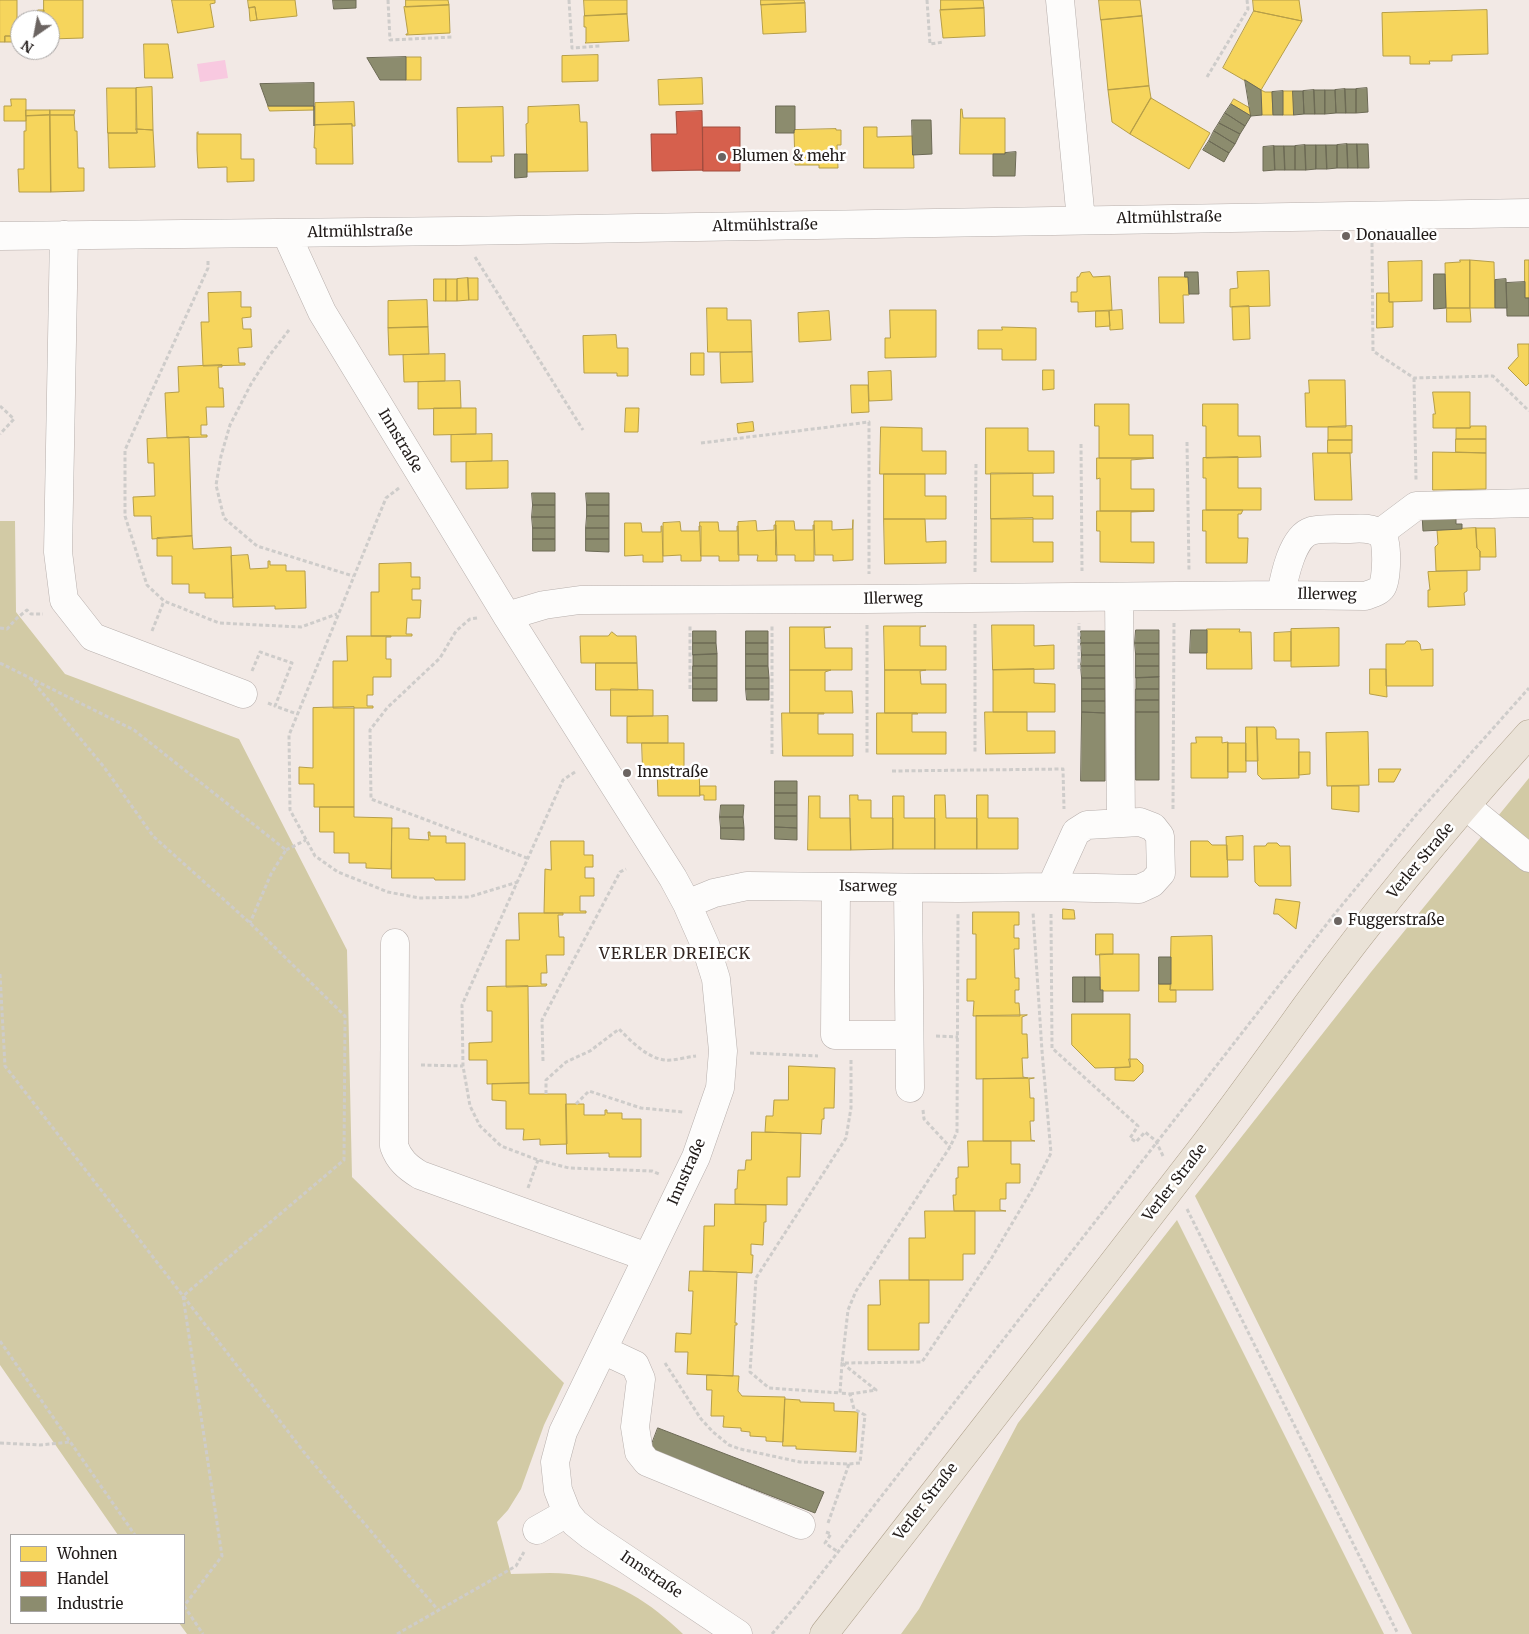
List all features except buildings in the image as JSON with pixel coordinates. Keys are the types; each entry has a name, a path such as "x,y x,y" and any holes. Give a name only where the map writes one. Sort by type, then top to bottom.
{"main road":[{"name":"Verler Straße","path":"824,1634 1175,1184 1248,1088 1308,1004 1385,904 1466,806 1529,734"}],"street":[{"path":"1060,0 1082,220"},
{"name":"Altmühlstraße","path":"0,236 459,231 1529,213"},
{"name":"Innstraße","path":"286,233 322,312 507,616 673,878 706,947 716,979 723,1051 720,1088 696,1157 563,1432 555,1462 558,1490 567,1513 575,1523 738,1634"},
{"path":"64,235 58,552 64,600 93,637 255,698"},
{"path":"1380,533 1416,506 1529,503"},
{"name":"Illerweg","path":"507,616 544,605 580,600 1365,596 1382,587 1385,577 1386,543 1384,537 1380,533 1363,528 1310,531 1302,537 1290,557 1281,595"},
{"path":"1119,597 1121,823"},
{"path":"1466,806 1529,858"},
{"name":"Isarweg","path":"687,904 714,893 747,886 958,888 1042,896 1139,889 1152,883 1161,873 1160,836 1153,827 1140,822 1087,825 1076,832"},
{"path":"1042,896 1076,832"},
{"path":"836,887 835,1035 909,1035"},
{"path":"908,888 910,1088"},
{"path":"395,942 394,1146 398,1156 408,1168 428,1178 647,1257"},
{"path":"603,1350 635,1365 641,1379 635,1427 639,1452 647,1462 802,1526"},
{"path":"537,1530 567,1513"}],"path":[{"path":"388,0 390,40 453,37"},
{"path":"569,0 572,48 600,46"},
{"path":"927,0 930,44 944,42"},
{"path":"1207,77 1248,9 1247,0"},
{"path":"1372,215 1373,351 1414,378 1494,376 1529,411"},
{"path":"459,231 583,430"},
{"path":"208,233 208,268 125,450 125,516 147,585 164,601 219,623 301,627 337,614"},
{"path":"289,330 251,384 230,425 221,456 216,485 224,518 257,546 353,576"},
{"path":"1414,378 1416,506"},
{"path":"0,406 14,419 0,434"},
{"path":"702,443 868,422 867,754"},
{"path":"1173,810 1187,442"},
{"path":"1078,669 1081,444"},
{"path":"975,753 976,462"},
{"path":"419,472 386,498 289,734 290,810 315,856 338,872 388,892 419,898 469,897 518,882"},
{"path":"690,600 690,689"},
{"path":"772,600 772,754"},
{"path":"144,656 154,623 164,601"},
{"path":"0,628 8,629 27,610"},
{"path":"507,616 470,619 456,631 440,658 387,708 370,730 371,799 527,858"},
{"path":"274,706 292,663 260,652 255,698 274,706 297,714"},
{"path":"0,663 134,730 286,850"},
{"path":"30,678 104,768 153,836 250,923 345,1016 344,1160 183,1296"},
{"path":"772,1634 838,1552 1156,1141 1345,902 1416,815 1529,688"},
{"path":"597,757 563,780 462,1005 463,1066 470,1106 480,1126 501,1146 538,1160 569,1168 652,1171 682,1184"},
{"path":"892,770 1063,769 1064,811 1076,832"},
{"path":"250,923 271,874 286,850 306,840"},
{"path":"543,1061 542,1020 620,872 626,869"},
{"path":"840,1393 848,1310 856,1291 950,1147 957,1132 958,888"},
{"path":"1042,896 1052,1048 1138,1126 1130,1138 1136,1142 1144,1132 1156,1141 1175,1184 1398,1634"},
{"path":"842,1363 922,1362 991,1259 1033,1188 1050,1154 1041,1042 1042,896"},
{"path":"0,974 5,1066 307,1456 438,1610"},
{"path":"546,1094 546,1080 566,1062 590,1050 619,1029 634,1044 655,1058 666,1060 723,1051 822,1056"},
{"path":"842,1363 876,1390 850,1394 769,1388 750,1372 756,1278 846,1138 851,1108 850,1035"},
{"path":"394,1065 463,1066"},
{"path":"0,1067 5,1066"},
{"path":"910,1088 923,1100 924,1119 950,1147"},
{"path":"576,1104 588,1091 641,1108 711,1115"},
{"path":"183,1296 222,1556 185,1604"},
{"path":"0,1341 134,1534"},
{"path":"663,1360 701,1419 729,1445 800,1462 860,1463 865,1415 854,1409 850,1394"},
{"path":"0,1443 40,1445 70,1442"},
{"path":"838,1552 825,1543 831,1534 825,1531 849,1464"},
{"path":"397,1634 516,1566 537,1530"},
{"path":"185,1607 203,1634"}],"shaded area":[{"path":"225,60 228,78 200,82 197,64"},
{"path":"0,521 15,521 16,612 65,674 239,739 347,950 352,1177 564,1383 544,1425 521,1489 508,1510 497,1522 511,1574 562,1573 602,1581 631,1594 645,1603 683,1634 187,1634 180,1624 185,1624 185,1534 117,1534 0,1365"},
{"path":"1529,778 1529,1634 1412,1634 1195,1196 1371,972"},
{"path":"1177,1220 1384,1634 901,1634 919,1609 1018,1423"}],"place":[{"name":"Blumen & mehr","path":"722,157"},
{"name":"Donauallee","path":"1346,236"},
{"name":"Innstraße","path":"627,773"},
{"name":"Fuggerstraße","path":"1338,921"}],"district":[{"name":"VERLER DREIECK","path":"675,954"}]}
